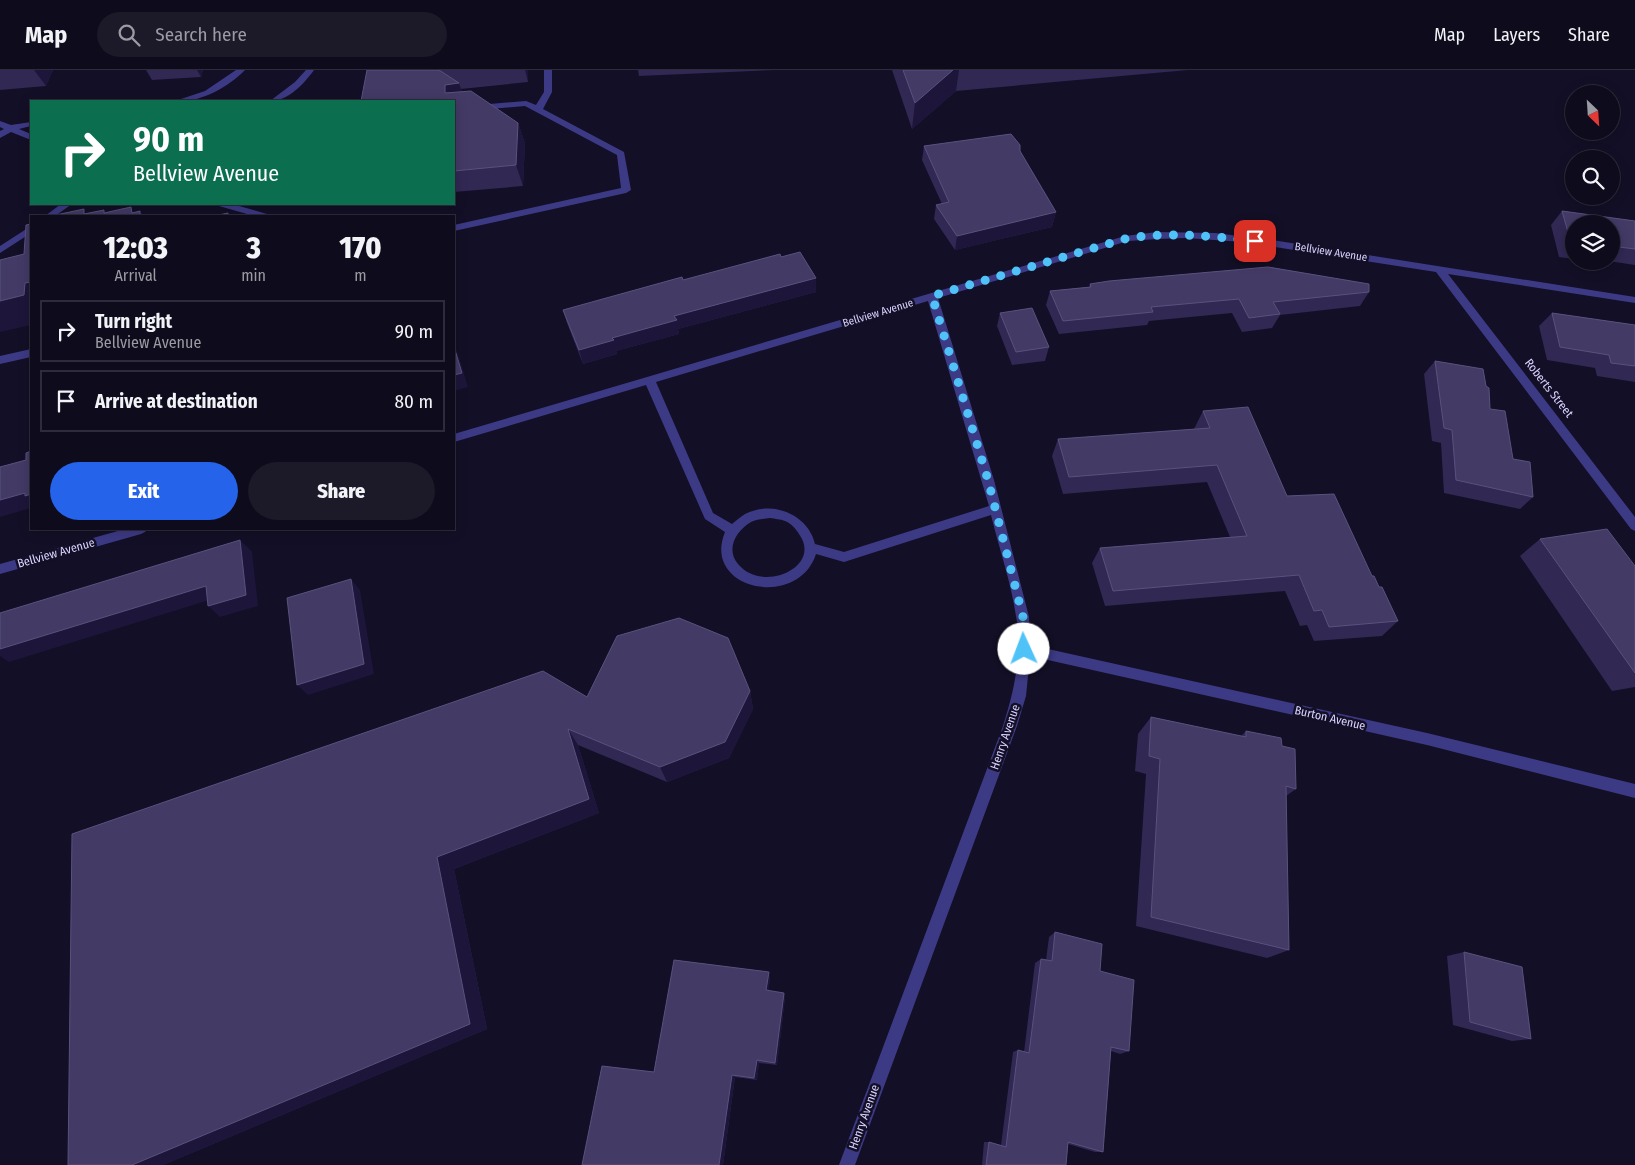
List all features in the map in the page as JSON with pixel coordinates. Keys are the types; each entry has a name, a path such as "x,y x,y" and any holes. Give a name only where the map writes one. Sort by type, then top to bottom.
{"street":[{"path":"184,100 208,93 241,70"},
{"path":"275,100 298,84 310,70"},
{"path":"538,110 548,92 548,70"},
{"path":"455,110 526,103 621,154 626,190 455,228"},
{"path":"0,124 30,137"},
{"path":"0,135 11,128 30,124"},
{"path":"51,215 66,205"},
{"path":"233,205 261,215"},
{"path":"0,250 30,229"},
{"name":"Bellview Avenue","path":"455,438 1128,238 1160,234 1186,234 1272,243 1635,300"},
{"name":"Roberts Street","path":"1439,269 1635,526"},
{"name":"Henry Avenue","path":"847,1165 1010,726 1019,696 1024,649 1023,617 995,509 932,296"},
{"path":"0,360 30,353"},
{"path":"649,379 709,516 732,530"},
{"path":"811,548 844,557 995,509"},
{"path":"770,513 791,518 806,531 811,548 805,566 788,579 766,584 744,579 730,566 725,547 732,530 748,517 770,513"},
{"name":"Bellview Avenue","path":"0,570 137,530"},
{"name":"Burton Avenue","path":"1024,649 1427,739 1635,791"}],"building":[{"path":"367,70 439,70 459,83 445,85 445,93 471,91 518,123 516,165 455,171 455,100 361,100"},
{"path":"903,70 953,70 915,103"},
{"path":"1011,134 1020,145 1020,151 1056,212 957,236 936,205 949,202 924,146"},
{"path":"131,207 132,213 140,211 140,215 56,215 84,209 84,214 104,210 104,213"},
{"path":"1562,211 1591,215 1565,215 1565,222"},
{"path":"1620,219 1635,221 1635,249 1620,247"},
{"path":"30,224 30,282 25,283 24,295 0,301 0,260 24,254 26,225"},
{"path":"800,252 816,278 674,316 677,320 612,338 614,340 579,350 563,310 682,277 683,280 780,254 781,257"},
{"path":"1268,267 1369,284 1369,292 1273,302 1280,314 1249,318 1239,299 1151,307 1153,312 1063,321 1050,291 1091,287 1090,284 1109,281"},
{"path":"1032,308 1049,347 1016,352 1000,313"},
{"path":"1552,313 1635,325 1635,366 1611,363 1609,355 1560,347"},
{"path":"455,350 462,373 455,375"},
{"path":"1435,361 1483,369 1486,386 1489,388 1490,409 1505,411 1513,459 1530,462 1533,497 1456,480 1452,430 1444,428"},
{"path":"1248,407 1287,496 1334,494 1372,576 1374,576 1379,587 1382,587 1398,621 1329,627 1322,610 1314,611 1299,575 1113,591 1100,548 1247,536 1217,465 1069,477 1058,439 1210,428 1203,411"},
{"path":"30,451 30,494 25,496 25,493 0,500 0,467 26,460 26,453"},
{"path":"1607,529 1635,566 1635,673 1540,539"},
{"path":"240,540 246,595 208,606 206,586 0,649 0,613"},
{"path":"351,579 364,664 297,685 287,598"},
{"path":"679,618 728,638 750,691 725,742 660,767 568,729 589,799 437,857 470,1024 132,1165 68,1165 72,834 543,671 587,697 617,636"},
{"path":"1151,717 1246,737 1246,731 1281,738 1282,746 1295,749 1296,789 1286,786 1289,950 1151,917 1160,759 1149,756"},
{"path":"1055,932 1102,944 1100,971 1134,980 1129,1051 1111,1047 1103,1152 1068,1142 1066,1165 986,1165 989,1142 1006,1147 1018,1050 1029,1053 1041,959 1052,961"},
{"path":"1464,952 1522,967 1531,1039 1470,1022"},
{"path":"674,960 769,972 766,990 784,993 775,1063 757,1060 754,1078 732,1075 719,1165 582,1165 602,1066 654,1072"}],"route":[{"path":"1024,649 1023,617 988,480 932,296 1128,238 1160,234 1186,234 1255,241"}]}
